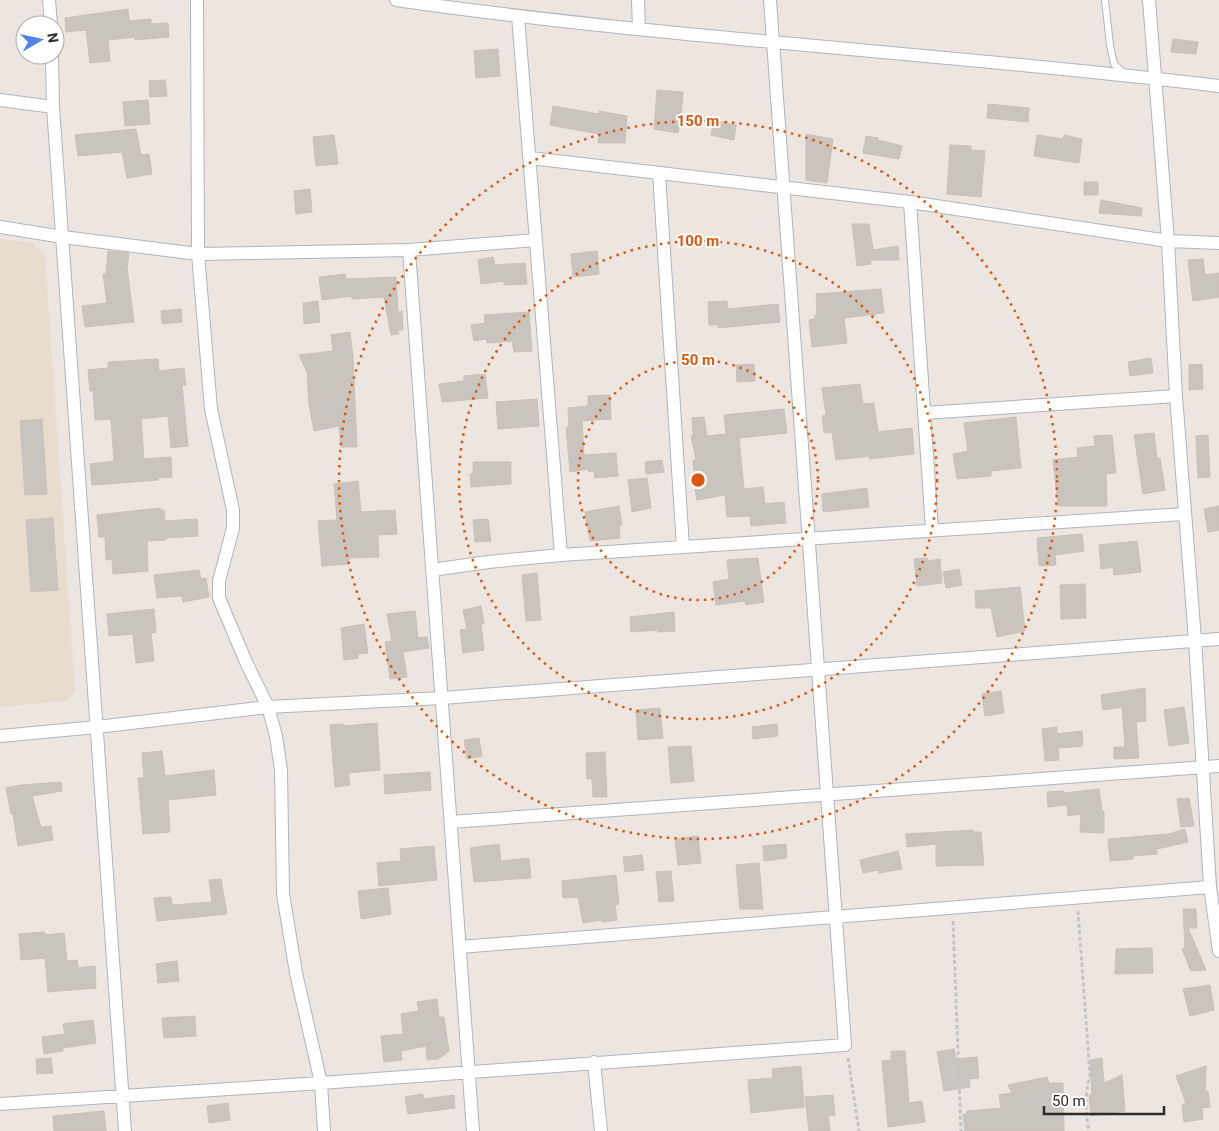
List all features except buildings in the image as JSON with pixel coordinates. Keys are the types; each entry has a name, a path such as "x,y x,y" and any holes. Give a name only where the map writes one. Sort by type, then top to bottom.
{"street":[{"path":"49,0 50,15"},
{"path":"198,0 198,254 211,409 234,510 233,528 218,582 219,598 246,662 268,707 276,736 281,770 283,894 296,973 321,1083 324,1131"},
{"path":"396,0 639,29 1127,75 1219,86"},
{"path":"638,0 639,29"},
{"path":"0,1104 846,1045 770,0"},
{"path":"1149,0 1168,241 1176,396 1195,640 1210,888 1219,951"},
{"path":"518,16 561,555"},
{"path":"52,65 53,107 125,1131"},
{"path":"0,100 53,107"},
{"path":"530,158 910,202 1168,241 1219,243"},
{"path":"659,173 683,547"},
{"path":"910,202 932,530"},
{"path":"0,227 198,254 409,250 536,240"},
{"path":"409,250 473,1131"},
{"path":"924,413 1176,396"},
{"path":"432,570 561,555 1184,514"},
{"path":"0,736 268,707 442,698 1219,638"},
{"path":"451,822 1219,766"},
{"path":"460,947 1210,888"},
{"path":"594,1062 601,1131"}],"lane":[{"path":"1105,0 1114,64 1127,75"}],"path":[{"path":"1077,898 1090,1075 1086,1090 1086,1117 1089,1131"},
{"path":"953,908 961,1131"},
{"path":"846,1045 859,1131"}],"shaded area":[{"path":"0,239 32,242 45,256 75,692 67,701 0,707"}]}
